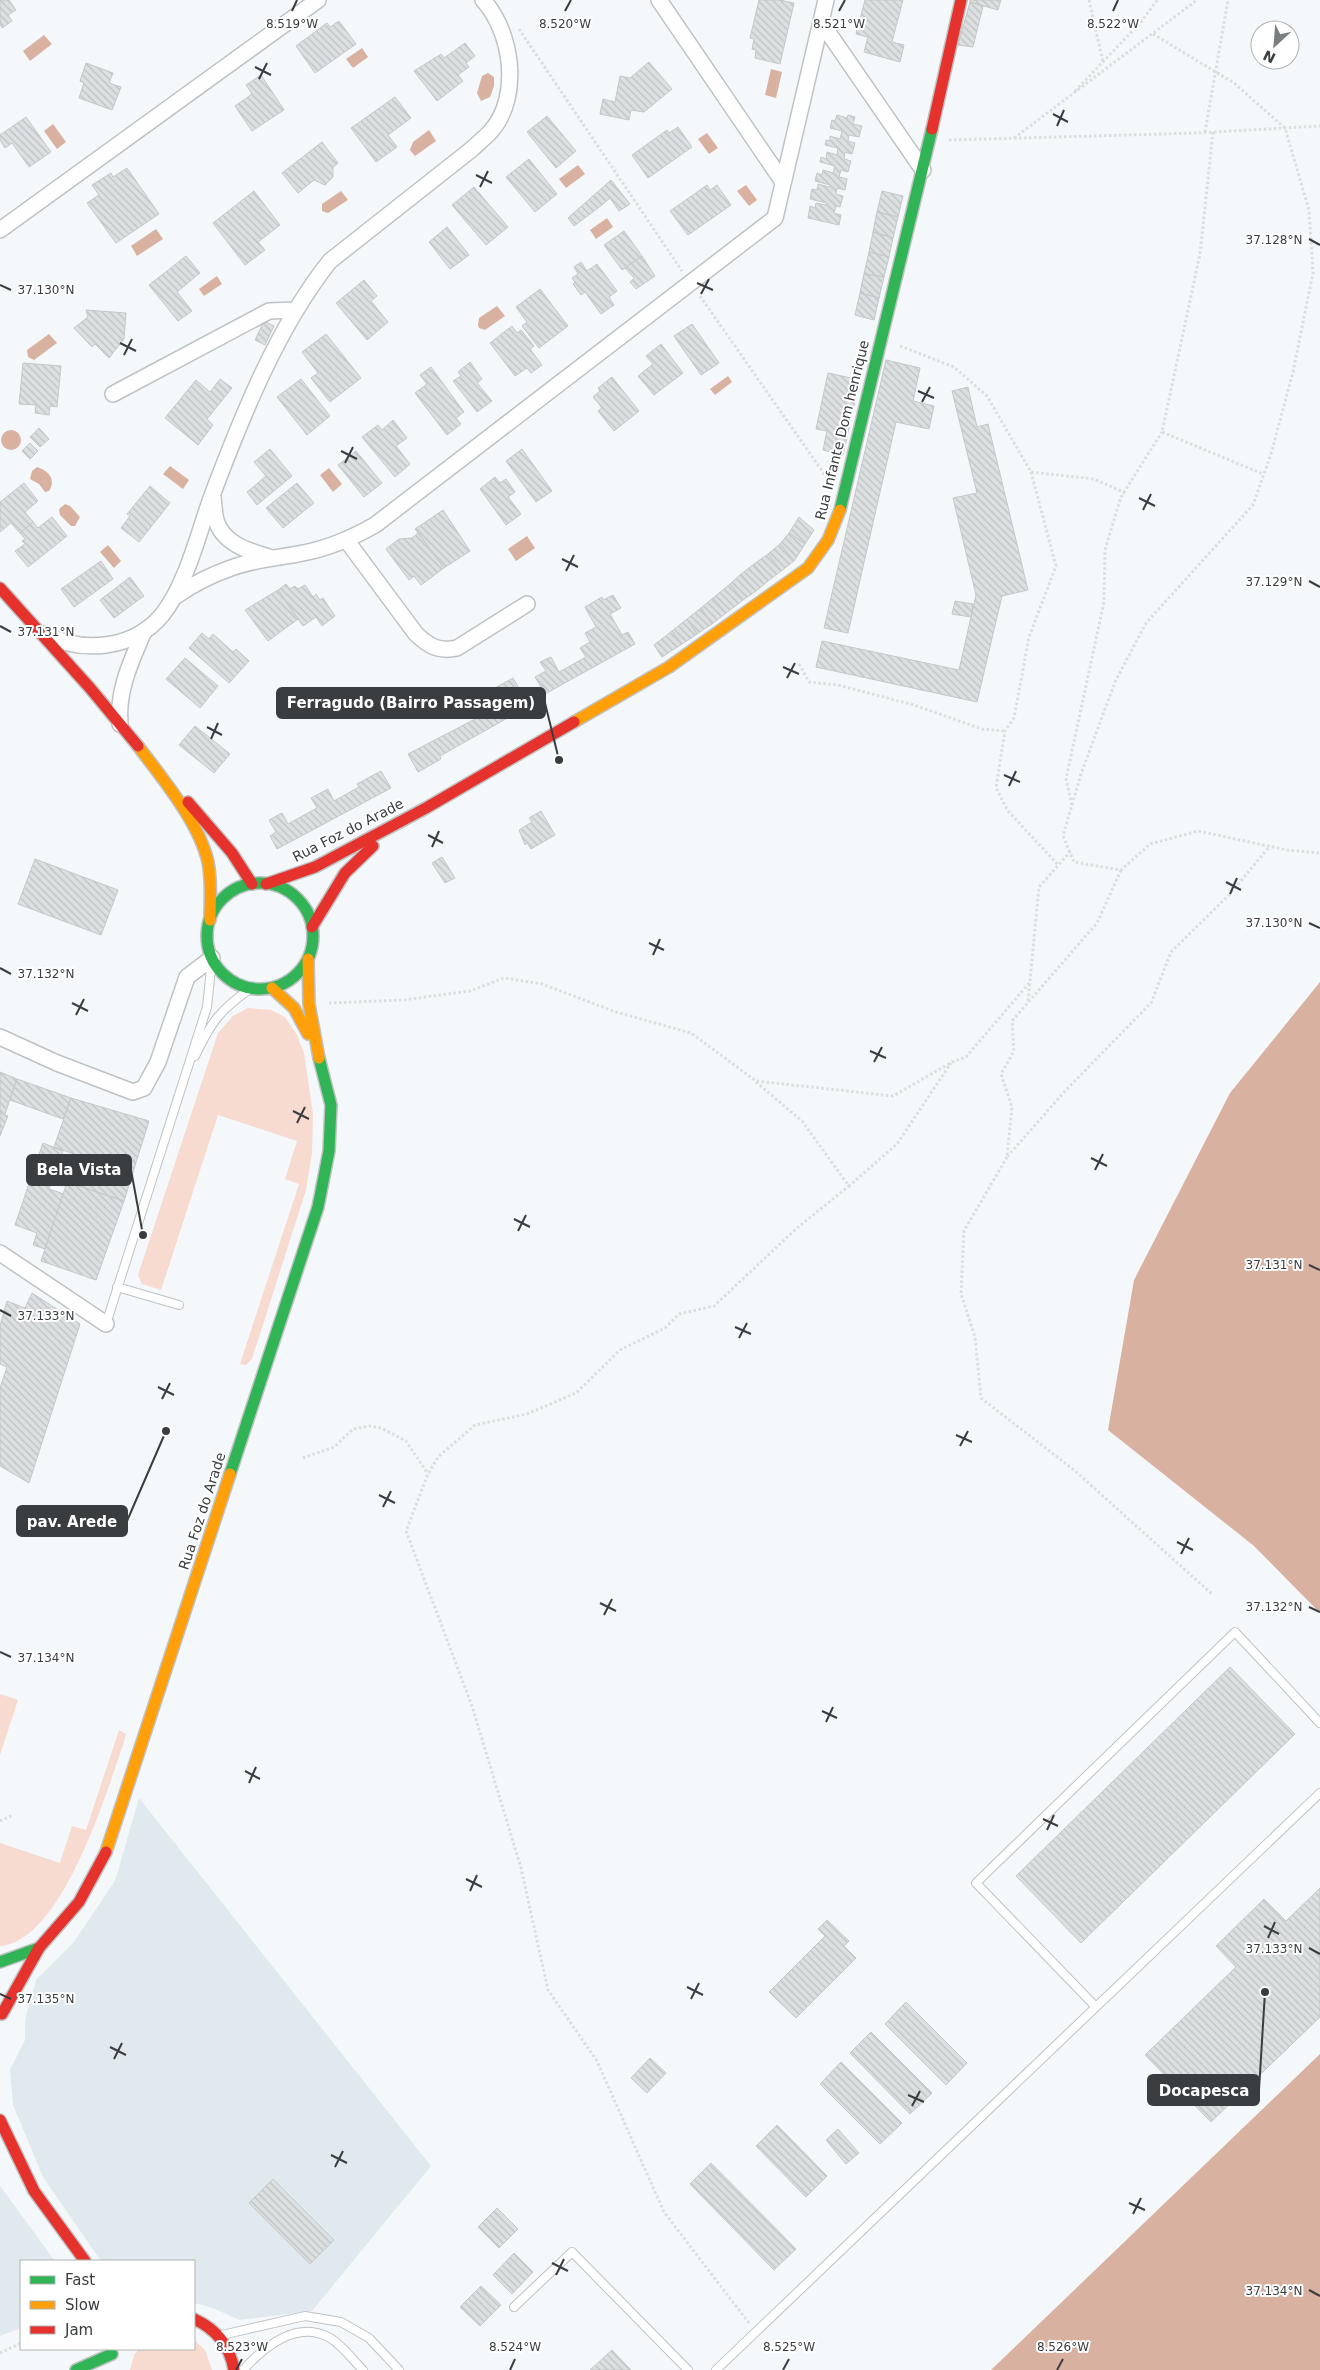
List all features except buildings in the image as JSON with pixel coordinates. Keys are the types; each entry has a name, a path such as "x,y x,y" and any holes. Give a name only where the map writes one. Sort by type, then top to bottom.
{"street":[{"path":"0,230 318,0"},
{"path":"36,629 50,637 75,645 118,643 132,639 144,631 161,616 176,596 213,493 250,400 296,310 313,283 330,261 472,149 493,129 505,104 510,74 507,42 494,11 484,0"},
{"path":"659,0 783,182"},
{"path":"176,596 198,582 232,567 269,558 302,554 347,541 375,525 776,218 826,0"},
{"name":"Rua Infante Dom henrique","path":"426,808 669,667 808,568 828,540 842,499 882,338 923,170 961,0"},
{"path":"821,22 923,170"},
{"path":"113,394 269,311 296,310"},
{"path":"213,493 216,522 228,540 245,550 269,558"},
{"path":"347,541 416,634 429,646 445,650 456,648 527,604"},
{"path":"0,588 156,769 178,791 232,853 252,884"},
{"path":"120,725 118,707 121,688 144,631"},
{"path":"156,769 186,815 207,859 210,920"},
{"name":"Rua Foz do Arade","path":"266,884 314,867 426,808"},
{"name":"Rua Foz do Arade","path":"312,927 332,890 358,857 426,808"},
{"name":"Rua Foz do Arade","path":"2,2014 39,1948 79,1902 103,1860 318,1207 329,1151 331,1105 320,1063 309,1004 308,959 312,944 312,927 306,912 296,898 282,888 266,884 252,884 238,888 224,897 214,910 210,920 208,943 212,958"},
{"path":"0,1037 57,1064 133,1092 144,1088 158,1062 187,977 212,958 230,980 251,988 272,988 293,977 308,959"},
{"name":"Rua Foz do Arade","path":"272,988 294,1008 320,1063"},
{"path":"0,1253 106,1324"},
{"name":"Rua Foz do Arade","path":"0,1962 39,1948"},
{"path":"0,2000 2,2014 0,2026"},
{"path":"0,2120 34,2191 84,2260"},
{"path":"195,2319 202,2322 219,2336 228,2349 234,2370"},
{"path":"108,2370 114,2351"},
{"path":"76,2370 114,2351"}],"lane":[{"path":"106,1324 207,1006 212,958"},
{"path":"186,1073 215,1018 230,1003 251,988"},
{"path":"117,1287 179,1305"},
{"path":"1095,2006 976,1883 1235,1632 1320,1723"},
{"path":"716,2370 1320,1793"},
{"path":"514,2307 572,2252 688,2370"},
{"path":"219,2336 305,2316 341,2322 369,2338 399,2370"},
{"path":"243,2370 281,2337 308,2331 330,2338 363,2370"}],"path":[{"path":"1089,0 1103,62"},
{"path":"1067,99 1141,22 1157,0"},
{"path":"1014,138 1197,0"},
{"path":"1205,132 1228,0"},
{"path":"517,25 691,283 842,499"},
{"path":"1121,870 1074,862 1063,836 1072,806 1115,682 1146,623 1253,504 1264,474 1293,372 1313,273 1309,210 1285,128 1234,83 1153,34"},
{"path":"946,140 1213,132 1320,126"},
{"path":"1072,806 1066,779 1104,602 1106,550 1121,497 1162,432 1200,254 1213,132"},
{"path":"882,338 954,367 987,396 1031,472 1056,566 1029,637 1014,718 1005,731 996,788 1008,811 1058,866"},
{"path":"1162,432 1264,474"},
{"path":"1031,472 1094,479 1125,493"},
{"path":"799,664 809,682 838,685 914,705 982,729 1005,731"},
{"path":"1007,1157 1012,1107 1001,1074 1014,1051 1012,1021 1097,923 1121,870 1150,844 1198,831 1287,850 1320,852"},
{"path":"1212,1594 1074,1470 981,1398 975,1337 962,1294 964,1232 1007,1157 1066,1091 1151,1003 1171,952 1229,895 1270,846"},
{"path":"1028,1002 1039,887 1070,852"},
{"path":"309,1004 404,1000 470,991 504,978 542,984 616,1012 691,1033 756,1081 802,1121 848,1186"},
{"path":"756,1081 893,1096 952,1062 966,1057 1030,982"},
{"path":"756,2332 664,2212 596,2061 548,1990 521,1868 475,1716 406,1531 428,1474 438,1457 475,1425 527,1414 576,1392 620,1350 664,1328 679,1314 714,1306 798,1228 897,1144 952,1062"},
{"path":"303,1458 334,1447 353,1429 369,1426 381,1428 406,1440 428,1474"},
{"path":"0,1821 13,1815"},
{"path":"0,2353 20,2343"}],"shaded area":[{"path":"44,35 52,44 30,61 23,51"},
{"path":"362,48 368,57 353,68 346,59"},
{"path":"771,69 782,72 776,98 765,95"},
{"path":"488,73 494,77 494,86 490,97 481,101 477,93 482,76"},
{"path":"53,124 66,142 57,149 44,131"},
{"path":"429,130 436,141 415,156 410,150 413,142"},
{"path":"707,133 718,148 709,154 698,139"},
{"path":"578,165 585,174 566,188 559,179"},
{"path":"746,185 757,200 749,206 737,191"},
{"path":"341,191 348,200 328,213 322,211 322,204"},
{"path":"607,218 613,227 596,239 590,230"},
{"path":"156,229 163,239 137,256 131,246"},
{"path":"217,276 222,284 204,296 199,289"},
{"path":"497,306 505,316 485,330 479,328 479,318"},
{"path":"49,334 57,343 34,360 28,357 27,350"},
{"path":"728,376 732,382 715,395 710,389"},
{"path":"11,430 18,433 21,440 18,447 11,450 4,447 1,440 4,433"},
{"path":"170,466 189,480 183,489 163,474"},
{"path":"37,467 45,470 52,479 49,491 45,492 39,484 30,479 32,471"},
{"path":"329,468 342,484 333,492 320,475"},
{"path":"65,504 70,506 80,517 75,526 71,526 60,515 59,509"},
{"path":"527,536 535,548 516,561 508,549"},
{"path":"108,545 121,561 114,568 100,552"},
{"path":"1320,982 1320,1613 1254,1546 1108,1430 1134,1280 1230,1093"},
{"path":"248,1008 271,1010 285,1017 297,1035 304,1053 313,1114 312,1153 306,1190 252,1359 246,1365 240,1364 299,1184 285,1179 297,1141 218,1115 161,1290 142,1284 138,1275 218,1033 233,1016"},
{"path":"0,1694 18,1700 0,1755"},
{"path":"119,1730 126,1734 106,1794 79,1861 62,1893 43,1919 22,1938 0,1946 0,1843 60,1863 72,1826 86,1830"},
{"path":"139,1798 431,2166 312,2311 239,2320 213,2308 195,2303 195,2260 100,2260 43,2177 13,2105 10,2070 25,2040 25,2020 36,1980 74,1942 115,1881"},
{"path":"1320,2054 1320,2370 991,2370"},
{"path":"0,2186 54,2260 20,2260 20,2328 0,2336"},
{"path":"195,2341 205,2350 212,2370 130,2370 134,2355 138,2350 195,2350"}],"traffic: fast":[{"path":"840,510 932,129"},
{"path":"260,883 280,887 297,899 309,916 313,936 309,956 297,973 280,985 260,989 240,985 223,973 211,956 207,936 211,916 223,899 240,887 260,883"},
{"path":"230,1474 318,1207 329,1151 331,1105 319,1058"},
{"path":"0,1962 39,1948"},
{"path":"76,2370 112,2354"}],"traffic: slow":[{"path":"574,722 669,667 808,568 828,540 840,510"},
{"path":"138,746 179,801 197,832 208,862 210,876 210,920"},
{"path":"308,959 309,1004 319,1058"},
{"path":"272,988 294,1008 308,1034"},
{"path":"106,1852 230,1474"}],"traffic: jam":[{"path":"932,129 961,0"},
{"path":"0,588 90,688 138,746"},
{"path":"266,884 315,867 426,808 574,722"},
{"path":"188,802 232,853 252,884"},
{"path":"312,927 345,873 373,846"},
{"path":"2,2014 39,1948 79,1902 106,1852"},
{"path":"0,2120 34,2191 84,2260"},
{"path":"195,2320 209,2328 221,2339 229,2353 234,2370"}],"place":[{"name":"Ferragudo (Bairro Passagem)","path":"559,760"},
{"name":"Bela Vista","path":"143,1235"},
{"name":"pav. Arede","path":"166,1431"},
{"name":"Docapesca","path":"1265,1992"}]}
